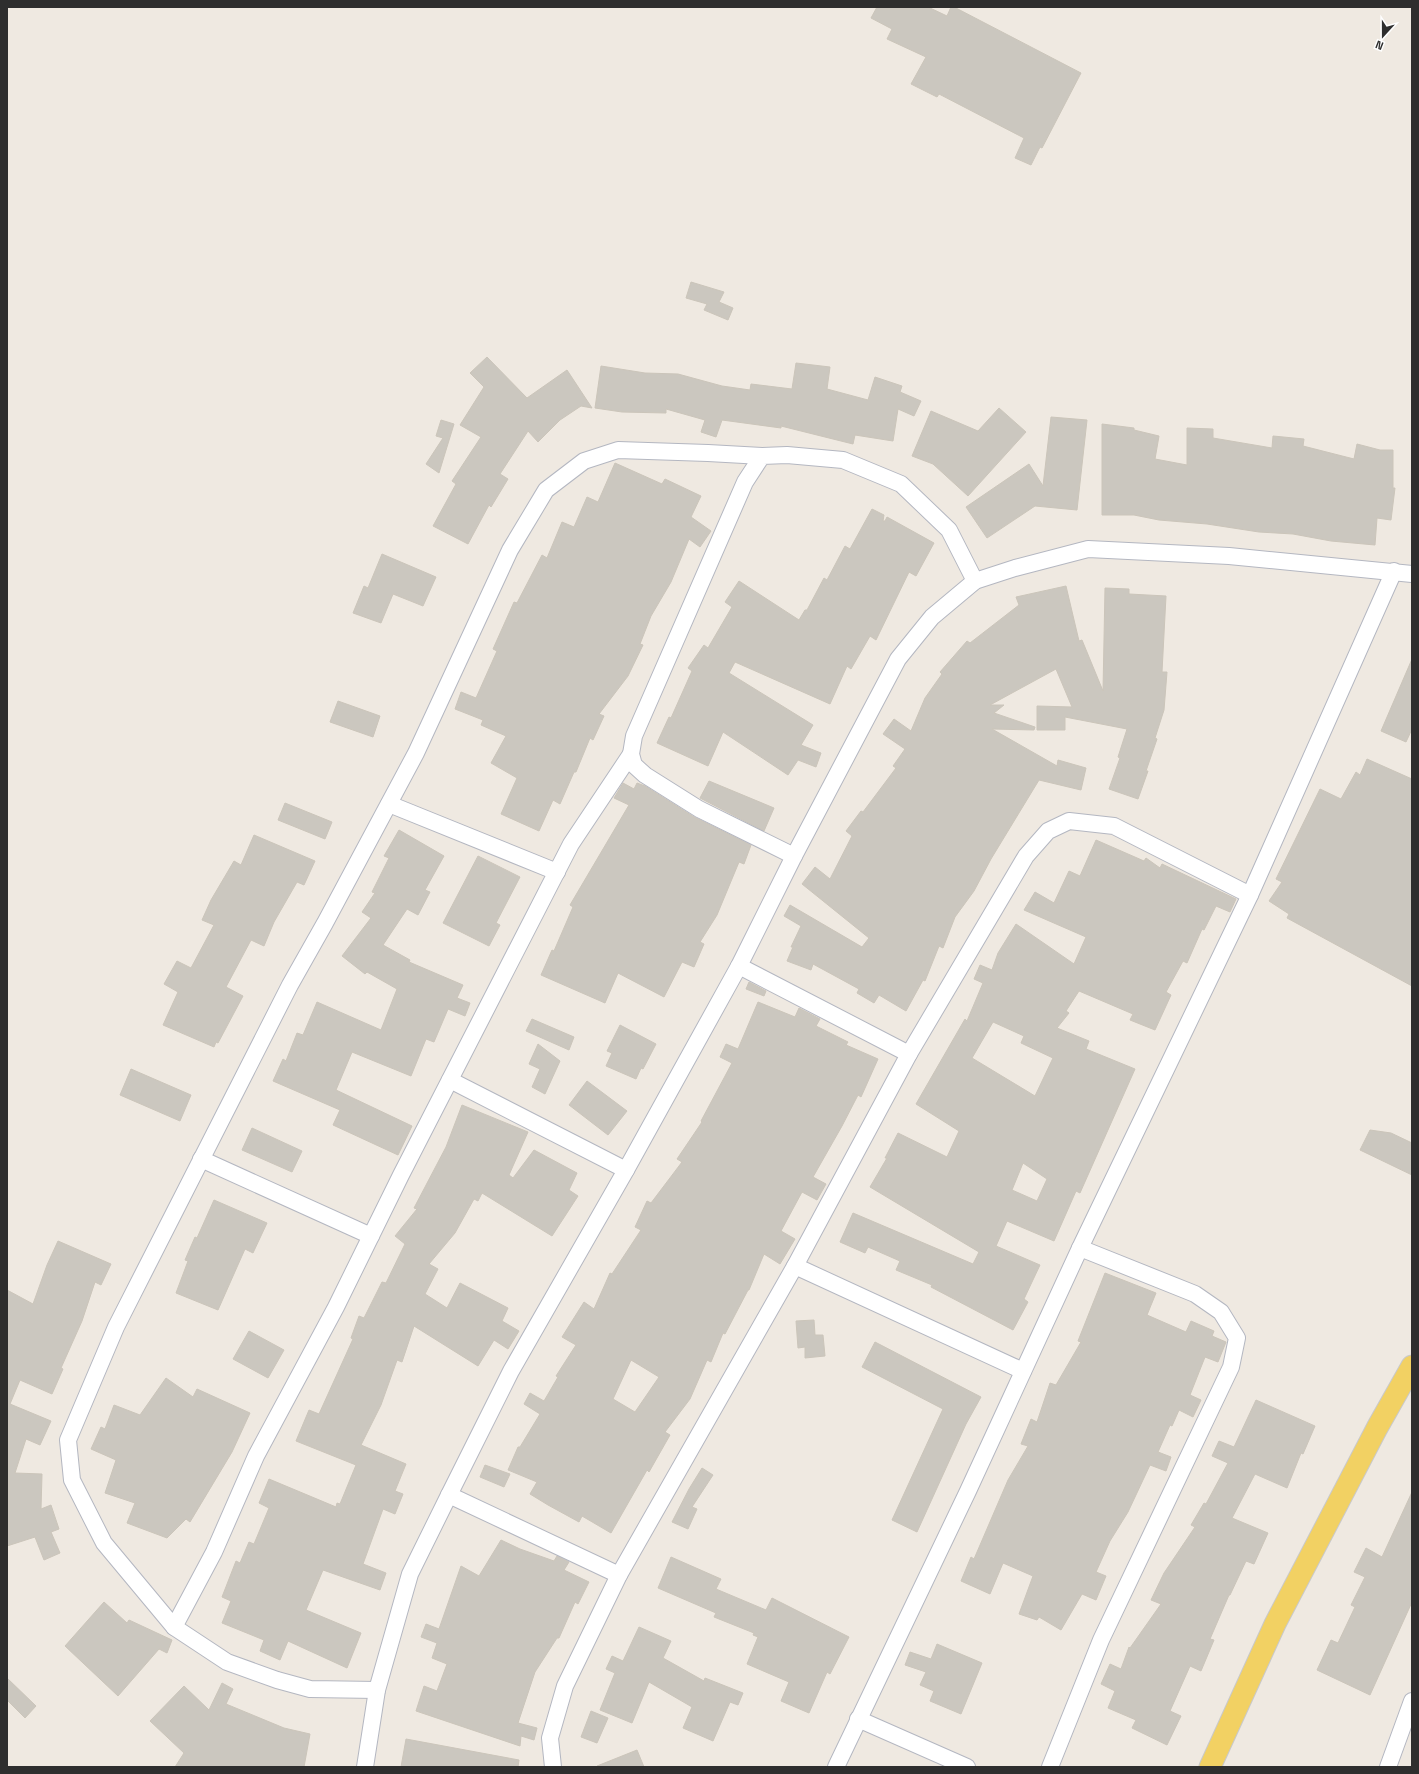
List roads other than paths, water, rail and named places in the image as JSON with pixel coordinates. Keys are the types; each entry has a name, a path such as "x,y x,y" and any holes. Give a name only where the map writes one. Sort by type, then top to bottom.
{"main road":[{"path":"1210,1767 1275,1624 1377,1428 1412,1366"}],"street":[{"path":"377,1690 310,1689 277,1680 226,1662 174,1627 104,1543 72,1480 68,1440 116,1327 290,985 416,753 510,550 546,490 584,461 618,450 762,456 787,455 843,460 901,484 949,530 975,581"},
{"path":"174,1627 214,1552 256,1456 336,1307 571,844 631,754 634,736 742,489 762,456"},
{"path":"365,1767 377,1690 410,1574 511,1371 626,1170 739,966 794,856 898,659 932,617 975,581 1015,568 1088,549 1229,556 1394,571 1412,574"},
{"path":"836,1767 1080,1248 1250,895 1394,571"},
{"path":"631,754 634,765 645,775 699,808 794,856"},
{"path":"389,804 557,872"},
{"path":"553,1767 550,1738 565,1686 619,1575 794,1266 909,1054 1026,856 1048,832 1070,821 1114,826 1250,895"},
{"path":"739,966 909,1054"},
{"path":"450,1080 626,1170"},
{"path":"201,1159 371,1236"},
{"path":"1050,1767 1101,1640 1231,1367 1237,1338 1221,1312 1195,1294 1080,1248"},
{"path":"794,1266 1023,1371"},
{"path":"449,1495 619,1575"},
{"path":"1388,1767 1410,1710"},
{"path":"858,1719 967,1767"}]}
